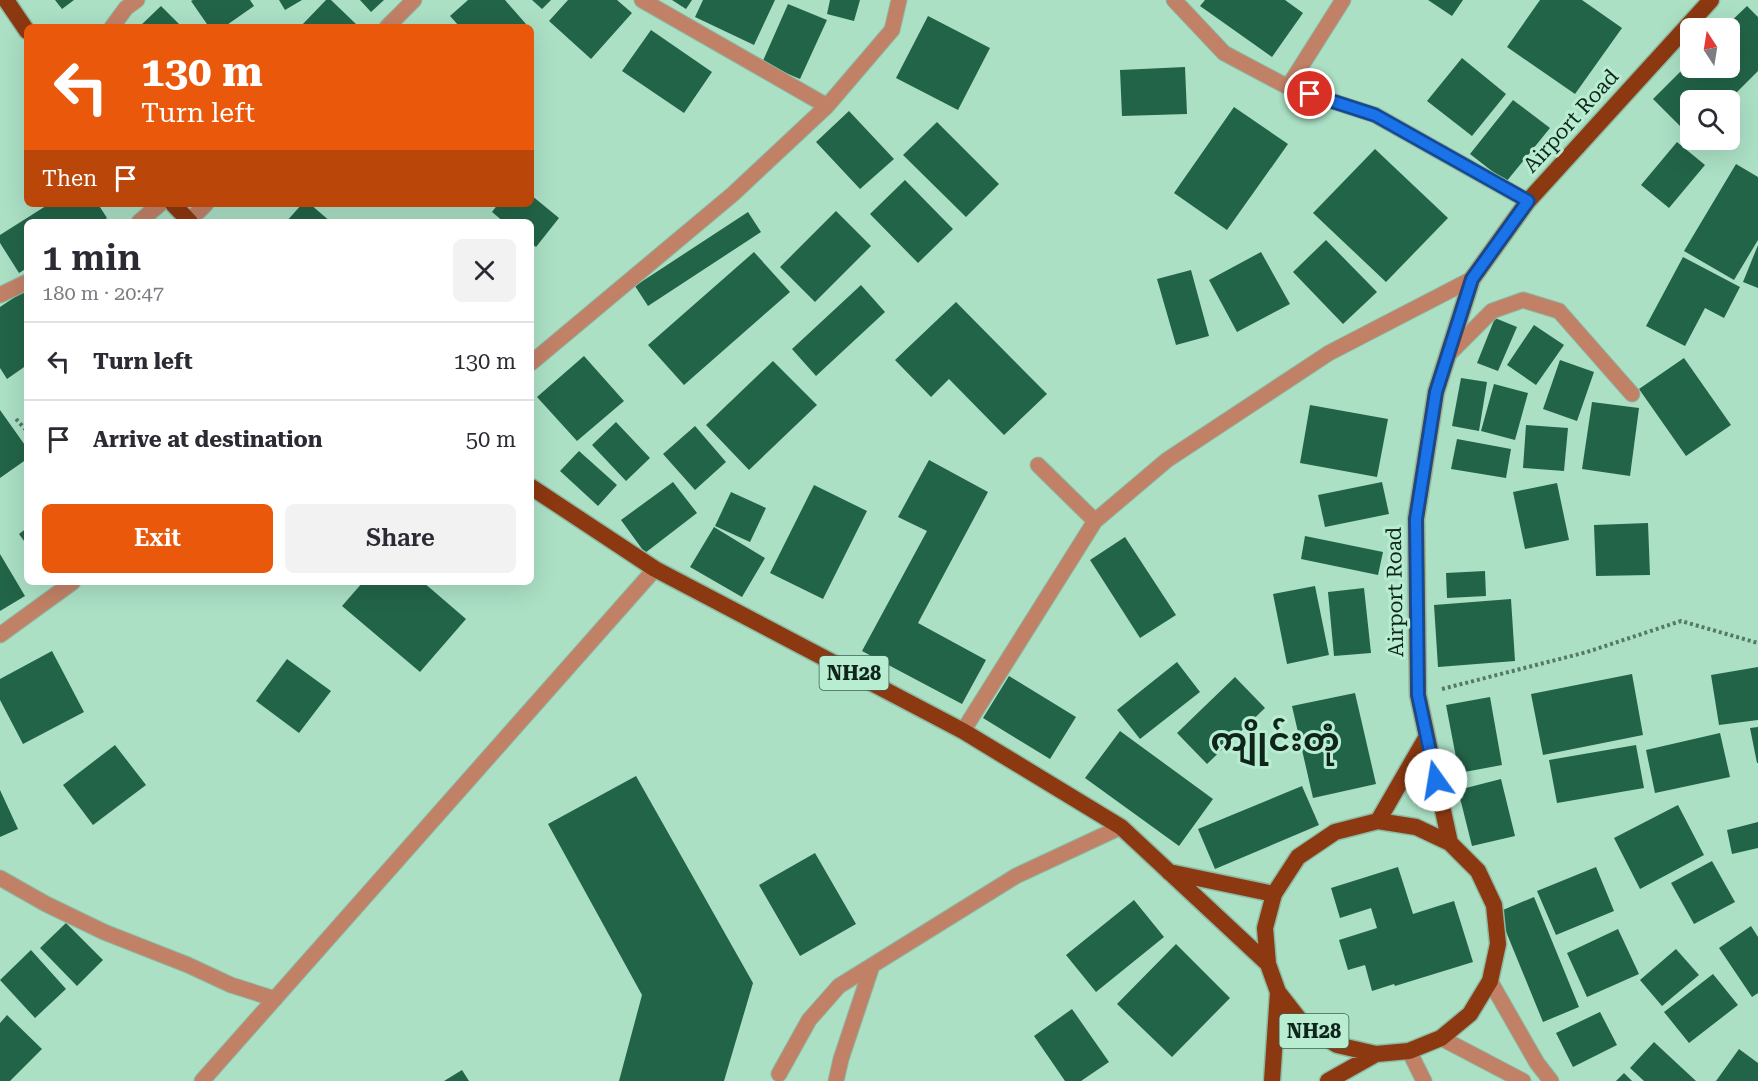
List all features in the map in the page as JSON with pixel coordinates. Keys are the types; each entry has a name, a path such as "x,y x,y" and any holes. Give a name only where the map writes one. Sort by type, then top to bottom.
{"highway":[{"path":"6,0 24,27"},
{"name":"Airport Road","path":"1450,843 1418,695 1416,519 1436,392 1472,279 1528,201 1711,0"},
{"path":"176,207 186,219"},
{"name":"NH28","path":"534,489 655,569 963,731 1121,827 1268,964"},
{"path":"1378,821 1426,738"},
{"name":"NH28","path":"1378,821 1416,827 1450,843 1478,871 1494,905 1498,944 1490,981 1470,1014 1440,1038 1409,1051 1376,1054 1337,1045 1303,1024 1278,992 1268,964 1265,928 1274,894 1298,857 1335,832 1378,821"},
{"path":"1168,871 1274,894"},
{"name":"NH28","path":"1272,1081 1278,992"},
{"name":"NH28","path":"1328,1081 1376,1054"}],"street":[{"path":"114,24 126,8 137,0"},
{"path":"390,24 414,0"},
{"path":"642,0 827,106"},
{"path":"534,360 733,194 827,106 892,30 899,0"},
{"path":"1174,0 1224,53 1288,87 1375,115 1528,201"},
{"path":"1288,87 1343,0"},
{"path":"142,219 156,207"},
{"path":"192,219 203,207"},
{"path":"963,731 1095,521 1167,460 1320,360 1472,279"},
{"path":"0,295 24,283"},
{"path":"1448,355 1492,311 1523,300 1559,311 1632,394"},
{"path":"1038,465 1095,521"},
{"path":"202,1081 655,569"},
{"path":"0,635 69,585"},
{"path":"779,1074 809,1020 839,986 1016,876 1121,827"},
{"path":"0,878 46,904 104,932 188,965 231,985 275,999"},
{"path":"836,1081 841,1059 873,966"},
{"path":"1490,981 1537,1063 1551,1081"},
{"path":"1440,1038 1523,1081"},
{"path":"1409,1051 1424,1081"}],"path":[{"path":"16,419 24,428"},
{"path":"1418,695 1587,652 1681,621 1758,643"}],"building":[{"path":"55,0 74,0 62,9"},
{"path":"250,0 254,6 228,24 207,24 191,1"},
{"path":"279,0 302,0 285,10"},
{"path":"326,0 331,0 356,24 303,24"},
{"path":"360,0 384,0 371,12"},
{"path":"468,0 505,0 526,24 457,24 450,16"},
{"path":"532,0 551,0 542,9"},
{"path":"568,0 617,0 632,13 591,59 549,21"},
{"path":"672,0 692,0 686,9"},
{"path":"703,0 775,0 754,45 695,17"},
{"path":"830,0 860,0 854,21 827,14"},
{"path":"1205,0 1285,0 1303,13 1272,57 1200,6"},
{"path":"1428,0 1463,0 1452,16"},
{"path":"1540,0 1582,0 1622,28 1575,94 1507,47"},
{"path":"788,4 827,20 800,79 762,63"},
{"path":"161,6 179,24 142,24"},
{"path":"1747,6 1758,17 1758,71 1739,90 1680,90 1680,126 1653,99 1680,72 1680,78 1740,78 1740,18 1734,18"},
{"path":"928,16 990,48 958,110 896,78"},
{"path":"651,30 712,72 684,113 622,71"},
{"path":"1462,58 1506,94 1472,136 1427,101"},
{"path":"1185,67 1187,114 1122,116 1120,70"},
{"path":"1513,100 1550,128 1506,182 1470,154"},
{"path":"1234,107 1288,144 1227,230 1174,193"},
{"path":"849,111 894,159 860,189 816,142"},
{"path":"937,122 999,184 966,217 903,155"},
{"path":"1677,142 1680,144 1680,150 1687,150 1705,165 1669,208 1641,185"},
{"path":"1375,149 1448,218 1386,282 1313,213"},
{"path":"1736,164 1758,177 1758,240 1734,280 1684,251"},
{"path":"905,180 953,229 918,263 870,214"},
{"path":"534,197 559,218 536,247 534,245 534,219 500,219 492,212 496,207 534,207"},
{"path":"44,207 100,207 107,218 106,219 25,219"},
{"path":"299,207 314,207 328,219 289,219"},
{"path":"836,211 871,246 815,302 780,267"},
{"path":"748,212 761,232 648,306 635,286"},
{"path":"24,220 24,270 19,273 0,243 0,235"},
{"path":"1326,240 1377,292 1343,324 1293,272"},
{"path":"1758,245 1758,288 1743,282"},
{"path":"754,252 790,292 684,385 648,345"},
{"path":"1261,252 1290,304 1237,332 1209,280"},
{"path":"1683,257 1740,287 1724,318 1705,308 1685,346 1646,326"},
{"path":"1191,270 1209,336 1176,345 1157,279"},
{"path":"861,285 885,312 816,376 792,349"},
{"path":"24,291 24,367 7,379 0,368 0,307"},
{"path":"956,302 1047,394 1004,435 949,379 931,397 895,360"},
{"path":"1495,318 1517,327 1498,371 1477,363"},
{"path":"1534,325 1564,345 1536,385 1507,365"},
{"path":"584,356 624,401 577,441 537,397"},
{"path":"1684,358 1731,425 1686,456 1639,389"},
{"path":"1560,360 1594,372 1577,421 1543,409"},
{"path":"773,361 817,405 749,470 706,425"},
{"path":"1461,378 1487,382 1479,431 1452,426"},
{"path":"1494,384 1528,393 1515,440 1481,431"},
{"path":"1592,402 1639,408 1630,476 1582,469"},
{"path":"1310,405 1388,419 1377,477 1300,463"},
{"path":"0,410 24,444 24,461 0,478"},
{"path":"616,422 650,458 626,481 592,445"},
{"path":"1526,425 1568,428 1564,471 1523,468"},
{"path":"695,426 726,462 695,490 663,454"},
{"path":"1457,439 1511,449 1506,478 1451,469"},
{"path":"579,451 617,485 598,506 560,471"},
{"path":"929,460 988,492 918,623 986,660 962,704 862,651 927,531 898,517"},
{"path":"673,482 697,513 645,553 621,520"},
{"path":"1382,482 1389,514 1325,527 1318,495"},
{"path":"1557,483 1569,540 1525,549 1513,492"},
{"path":"814,485 867,511 823,599 770,573"},
{"path":"731,492 766,508 750,542 715,526"},
{"path":"1648,523 1650,575 1596,576 1594,525"},
{"path":"714,527 765,558 742,597 690,567"},
{"path":"24,530 24,541 19,534"},
{"path":"1305,536 1383,552 1378,575 1301,559"},
{"path":"1125,537 1176,615 1140,638 1090,560"},
{"path":"0,554 25,596 0,611"},
{"path":"1485,571 1486,596 1447,598 1446,573"},
{"path":"360,585 426,585 466,619 420,672 342,606"},
{"path":"1315,586 1329,655 1287,664 1273,594"},
{"path":"1364,588 1371,653 1334,656 1328,592"},
{"path":"1511,599 1515,661 1438,667 1434,605"},
{"path":"52,651 84,712 23,744 0,700 0,679"},
{"path":"287,659 331,691 299,733 256,701"},
{"path":"1177,662 1200,692 1140,739 1117,710"},
{"path":"1758,667 1758,720 1719,725 1711,675"},
{"path":"1632,674 1643,735 1543,755 1531,694"},
{"path":"1009,676 1076,717 1050,759 983,718"},
{"path":"1235,677 1265,708 1207,764 1177,733"},
{"path":"1355,693 1376,784 1313,798 1292,706"},
{"path":"1490,697 1502,765 1459,773 1446,705"},
{"path":"1758,727 1758,763 1757,763 1750,728"},
{"path":"1120,731 1213,799 1179,846 1085,778"},
{"path":"1720,733 1730,777 1655,793 1646,750"},
{"path":"115,745 146,785 93,825 63,785"},
{"path":"1636,745 1644,788 1557,803 1549,760"},
{"path":"636,776 753,983 724,1081 619,1081 642,995 548,824"},
{"path":"1501,779 1515,836 1472,846 1458,790"},
{"path":"1302,786 1319,825 1215,869 1198,829"},
{"path":"0,790 18,829 0,837"},
{"path":"1678,805 1704,855 1640,889 1614,838"},
{"path":"1758,822 1758,848 1732,854 1727,830"},
{"path":"815,853 856,924 800,956 759,885"},
{"path":"1712,861 1735,902 1694,924 1671,883"},
{"path":"1398,867 1413,914 1454,901 1473,962 1372,991 1365,965 1348,970 1339,940 1377,928 1371,908 1340,918 1331,888"},
{"path":"1596,867 1614,911 1556,935 1537,891"},
{"path":"1534,897 1579,1007 1543,1022 1498,912"},
{"path":"1134,900 1164,937 1096,992 1066,955"},
{"path":"66,923 103,960 77,986 40,948"},
{"path":"1751,926 1758,937 1758,993 1752,997 1719,948"},
{"path":"1618,929 1639,974 1587,997 1567,953"},
{"path":"1176,944 1230,998 1172,1057 1117,1004"},
{"path":"1676,949 1699,975 1662,1006 1640,980"},
{"path":"31,950 66,989 35,1018 0,980"},
{"path":"1713,974 1738,1005 1689,1043 1664,1012"},
{"path":"1072,1009 1109,1062 1081,1081 1065,1081 1034,1036"},
{"path":"1600,1012 1617,1045 1573,1067 1556,1033"},
{"path":"7,1015 42,1049 10,1081 0,1081 0,1023"},
{"path":"1654,1042 1696,1081 1644,1081 1630,1068"},
{"path":"1739,1049 1758,1063 1758,1081 1716,1081"},
{"path":"462,1070 469,1081 444,1081"},
{"path":"1624,1073 1632,1081 1616,1081"}],"district":[{"name":"ကျိုင်းတုံ","path":"1275,739"}],"route":[{"path":"1310,94 1375,115 1528,201 1472,279 1436,392 1416,519 1418,695 1436,780"}]}
